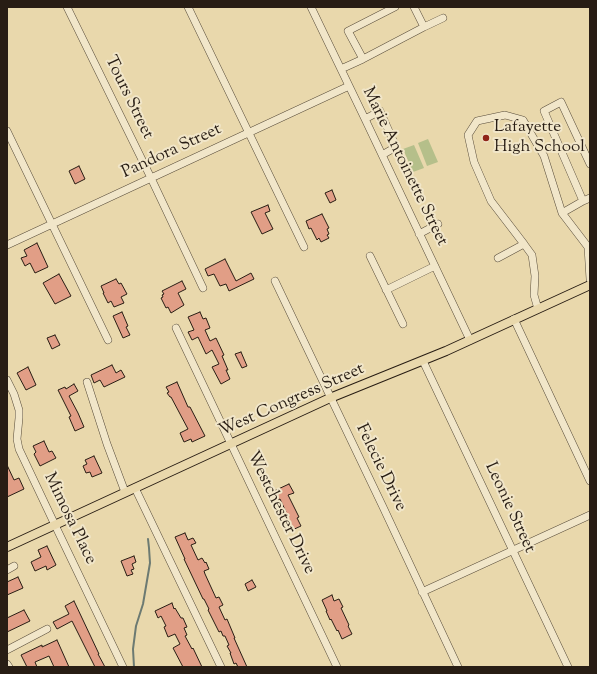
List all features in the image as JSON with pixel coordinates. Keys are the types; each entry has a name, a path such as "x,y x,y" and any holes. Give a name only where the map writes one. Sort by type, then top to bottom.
{"main road":[{"name":"West Congress Street","path":"7,548 330,398 424,360 590,285"}],"street":[{"name":"Tours Street","path":"67,7 203,288"},
{"path":"188,7 304,247"},
{"name":"Marie Antoinette Street","path":"311,7 366,119 382,156 470,340"},
{"path":"363,59 348,31 395,7"},
{"path":"414,7 424,27"},
{"path":"341,69 443,18"},
{"name":"Pandora Street","path":"7,245 349,86"},
{"path":"562,213 587,199 544,111 561,102 590,164"},
{"path":"366,119 380,111 396,147 382,156"},
{"path":"538,309 534,295 535,276 532,255 491,201 474,162 468,135 477,121 505,115 522,120 544,156 562,213 589,247 590,279"},
{"path":"7,131 108,340"},
{"path":"420,234 438,224"},
{"path":"498,258 524,244"},
{"path":"370,256 403,324"},
{"path":"386,290 435,266"},
{"name":"Felecie Drive","path":"275,281 458,667"},
{"path":"514,320 590,481"},
{"name":"Westchester Drive","path":"176,328 337,667"},
{"name":"Leonie Street","path":"424,360 568,667"},
{"name":"Mimosa Place","path":"7,380 14,394 19,410 17,439 19,449 123,667"},
{"path":"87,382 107,444 125,492"},
{"path":"135,488 221,667"},
{"path":"422,592 590,516"},
{"path":"7,570 14,566"},
{"path":"7,650 47,629"}],"green space":[{"path":"428,139 438,162 427,166 418,143"},
{"path":"414,145 424,168 413,172 403,149"}],"building":[{"path":"79,166 85,179 75,184 69,171"},
{"path":"332,190 336,200 330,203 325,193"},
{"path":"268,205 270,211 265,213 273,229 262,234 251,212"},
{"path":"322,214 329,228 327,229 329,234 327,235 329,238 321,242 319,238 317,240 311,228 309,229 306,221"},
{"path":"37,243 48,267 35,273 30,263 25,266 21,258 27,256 24,250"},
{"path":"225,259 236,281 251,273 254,279 229,291 226,284 220,286 214,274 208,276 205,269"},
{"path":"59,274 71,296 55,304 43,283"},
{"path":"116,279 119,284 121,283 127,294 121,297 124,303 114,307 111,301 108,303 101,286"},
{"path":"182,281 186,289 178,293 184,305 171,313 168,307 166,308 161,298 164,294 162,291"},
{"path":"122,312 130,335 123,338 113,316"},
{"path":"200,312 203,319 206,318 210,328 205,330 210,341 216,338 224,355 222,356 230,379 221,384 212,367 219,364 212,350 206,354 198,337 192,340 188,332 194,330 188,317"},
{"path":"55,335 60,345 52,349 47,338"},
{"path":"241,352 247,366 242,368 235,354"},
{"path":"112,365 116,373 121,370 125,377 104,387 100,380 94,383 91,375"},
{"path":"28,367 36,385 26,390 17,373"},
{"path":"177,382 188,407 190,407 205,436 192,442 191,439 184,442 180,433 188,429 171,397 167,393 169,392 166,387"},
{"path":"74,384 78,391 69,396 84,427 75,431 69,417 71,416 58,390 65,387 66,389"},
{"path":"44,441 49,452 52,451 56,458 40,466 34,454 36,452 33,446"},
{"path":"94,456 102,473 92,477 90,472 86,473 83,466 87,464 85,460"},
{"path":"7,465 14,480 19,478 24,489 7,497"},
{"path":"289,484 294,493 288,495 299,517 297,518 301,526 290,531 282,514 286,512 280,499 278,500 274,491"},
{"path":"185,533 188,540 193,538 196,543 191,545 198,560 202,558 205,563 206,562 209,569 204,571 205,574 216,598 219,597 223,605 219,607 225,620 227,619 247,667 238,667 236,663 234,664 225,636 223,636 221,631 219,632 184,559 175,537"},
{"path":"47,546 56,565 47,570 46,566 35,571 31,562 41,557 38,550"},
{"path":"134,556 136,562 132,564 134,569 131,570 133,574 127,576 121,561"},
{"path":"18,577 23,588 7,595 7,582"},
{"path":"252,580 256,587 248,591 245,584"},
{"path":"332,595 334,601 339,599 343,607 341,608 352,634 342,639 338,630 337,631 331,619 330,620 322,600"},
{"path":"74,601 105,667 95,667 72,621 57,629 53,622 69,614 65,606"},
{"path":"172,603 174,609 175,608 181,618 183,618 187,627 184,628 187,635 185,636 192,649 193,648 202,667 183,667 173,648 180,644 175,634 168,637 164,627 166,626 161,616 158,618 155,611"},
{"path":"24,610 30,621 7,632 7,618"},
{"path":"57,640 69,667 54,667 49,656 35,662 37,667 27,667 21,655"}],"waterway":[{"path":"134,667 133,649 136,626 143,604 150,563 148,539"}],"place":[{"name":"Lafayette High School","path":"486,138"}]}
